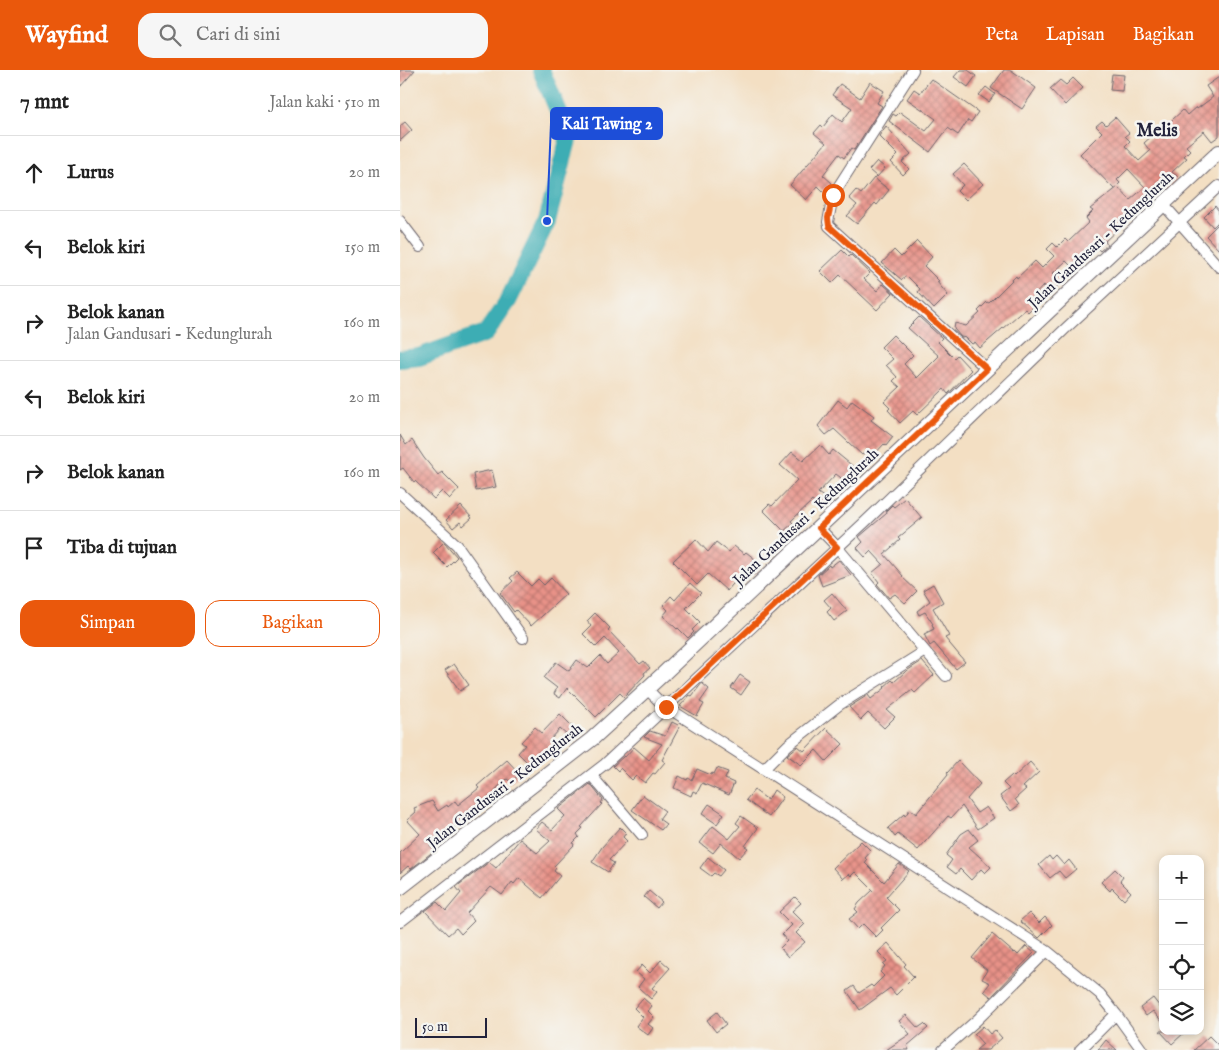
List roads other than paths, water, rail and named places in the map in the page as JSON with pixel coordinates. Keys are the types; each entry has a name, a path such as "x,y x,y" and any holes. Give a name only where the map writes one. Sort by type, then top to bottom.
{"street":[{"path":"913,70 833,195 828,222 829,226 987,369"},
{"name":"Jalan Gandusari - Kedunglurah","path":"400,888 592,739 657,699 822,531 987,369 1173,215 1219,152"},
{"path":"400,922 605,764 657,699 836,546 1065,329 1173,215 1219,186"},
{"path":"1173,215 1219,266"},
{"path":"400,221 420,247"},
{"path":"400,493 457,545 523,638"},
{"path":"822,531 946,676"},
{"path":"764,769 788,745 839,706 924,651"},
{"path":"657,699 1047,951 1100,994 1142,1050"},
{"path":"590,775 642,835"},
{"path":"943,1050 977,1020 1047,951"},
{"path":"1080,1050 1116,1014"}],"waterway":[{"path":"400,359 419,357 486,333 508,301 547,221 569,136 541,70"}],"place":[{"name":"Kali Tawing 2","path":"547,221"}],"district":[{"name":"Melis","path":"1157,131"}]}
